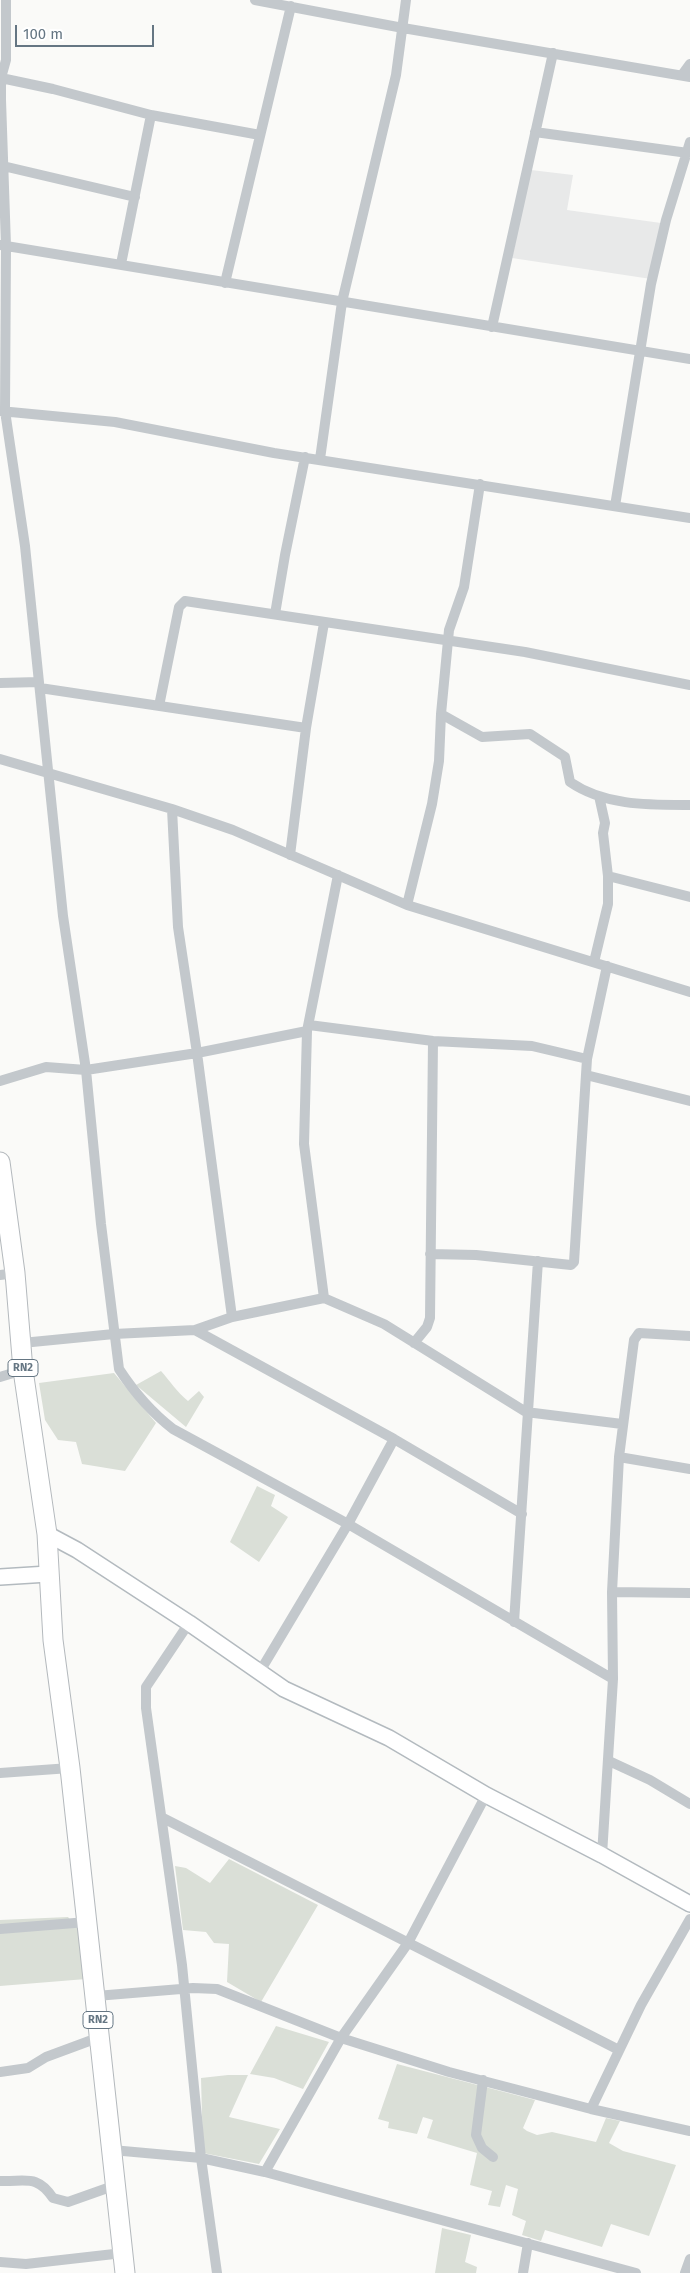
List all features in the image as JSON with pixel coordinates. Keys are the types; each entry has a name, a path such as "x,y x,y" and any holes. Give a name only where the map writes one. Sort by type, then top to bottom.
{"highway":[{"name":"RN2","path":"0,1162 8,1274 22,1343 23,1370 47,1534 48,1574 54,1640 126,2273"}],"street":[{"path":"6,0 6,60 1,78 3,166 2,411 24,546 63,916 86,1070 100,1224 119,1369 129,1384 157,1416 173,1429 348,1524 613,1679"},
{"path":"254,0 403,28 686,76 690,64"},
{"path":"320,459 342,302 396,75 406,0"},
{"path":"225,283 291,6"},
{"path":"492,327 553,52"},
{"path":"1,78 54,89 151,115 260,135"},
{"path":"121,264 151,115"},
{"path":"535,132 689,148 666,220 651,284 616,506"},
{"path":"3,166 135,197"},
{"path":"3,246 690,359"},
{"path":"2,411 115,422 305,457 690,518"},
{"path":"275,614 305,457"},
{"path":"407,905 432,804 439,761 441,714 449,630 464,587 480,484"},
{"path":"159,706 181,603 185,601 525,652 690,685"},
{"path":"290,855 306,728 324,623"},
{"path":"0,683 40,685 159,706 306,728"},
{"path":"441,714 482,736 530,734 565,756 567,776 570,782 599,796 642,806 690,805"},
{"path":"0,759 172,809 233,830 407,905 690,992"},
{"path":"594,962 607,911 608,876 604,843 605,823 599,796"},
{"path":"172,809 178,927 197,1053 232,1317"},
{"path":"324,1298 304,1144 308,1028 338,876"},
{"path":"608,876 690,897"},
{"path":"430,1254 476,1255 571,1265 574,1262 587,1059 607,966"},
{"path":"0,1081 52,1066 86,1070 197,1053 308,1028 433,1040 532,1046 587,1059"},
{"path":"414,1342 427,1327 430,1318 433,1040"},
{"path":"586,1075 690,1101"},
{"path":"514,1622 522,1514 526,1412 538,1261"},
{"path":"22,1343 114,1334 195,1330 232,1317 324,1298 368,1316 414,1342 526,1412 622,1424"},
{"path":"195,1330 394,1439 522,1514"},
{"path":"602,1855 613,1679 612,1592 619,1456 634,1340 636,1334 690,1336"},
{"path":"0,1377 23,1370"},
{"path":"259,1673 348,1524 394,1439"},
{"path":"619,1456 690,1469"},
{"path":"47,1534 77,1550 190,1623 259,1673 302,1698 389,1738 486,1795 602,1855 690,1904"},
{"path":"0,1577 48,1574"},
{"path":"612,1592 690,1594"},
{"path":"190,1623 146,1688 146,1708 163,1818 185,1989 201,2158 217,2273"},
{"path":"609,1761 650,1780 690,1804"},
{"path":"0,1773 70,1768"},
{"path":"265,2172 341,2038 408,1943 486,1795"},
{"path":"163,1818 619,2050"},
{"path":"591,2109 641,2005 690,1919"},
{"path":"0,1929 87,1922"},
{"path":"96,1996 185,1989 217,1989 341,2038 483,2080 591,2109 690,2131"},
{"path":"0,2072 28,2068 46,2057 100,2037"},
{"path":"483,2080 476,2135 482,2148 493,2157"},
{"path":"112,2150 201,2158 265,2172 636,2273"},
{"path":"0,2181 18,2182 26,2179 36,2181 45,2186 53,2198 68,2202 116,2185"},
{"path":"523,2273 528,2243"},
{"path":"0,2262 26,2264 123,2253"},
{"path":"686,2273 690,2259"}],"shaded area":[{"path":"531,170 573,175 567,210 661,223 651,279 512,258"},
{"path":"161,1371 188,1401 199,1391 204,1397 186,1427 136,1385"},
{"path":"114,1373 156,1423 125,1471 82,1464 76,1442 58,1440 45,1420 39,1383"},
{"path":"257,1486 275,1495 271,1506 288,1517 259,1562 230,1542"},
{"path":"229,1859 318,1905 261,2002 227,1982 229,1944 214,1943 206,1932 183,1930 175,1866 186,1868 210,1883"},
{"path":"68,1917 79,1930 86,1979 0,1986 0,1920"},
{"path":"276,2026 329,2042 303,2089 274,2078 250,2074"},
{"path":"397,2064 535,2100 523,2128 537,2135 552,2132 596,2142 606,2118 620,2121 609,2143 623,2151 676,2165 649,2236 611,2224 602,2247 545,2230 541,2241 522,2235 526,2221 512,2215 518,2189 506,2185 500,2207 488,2205 492,2191 470,2185 477,2153 427,2138 433,2120 423,2117 417,2134 388,2128 389,2122 378,2119"},
{"path":"248,2075 229,2117 280,2129 259,2164 203,2153 201,2078"},
{"path":"442,2228 471,2235 465,2262 477,2267 476,2273 435,2273"}]}
